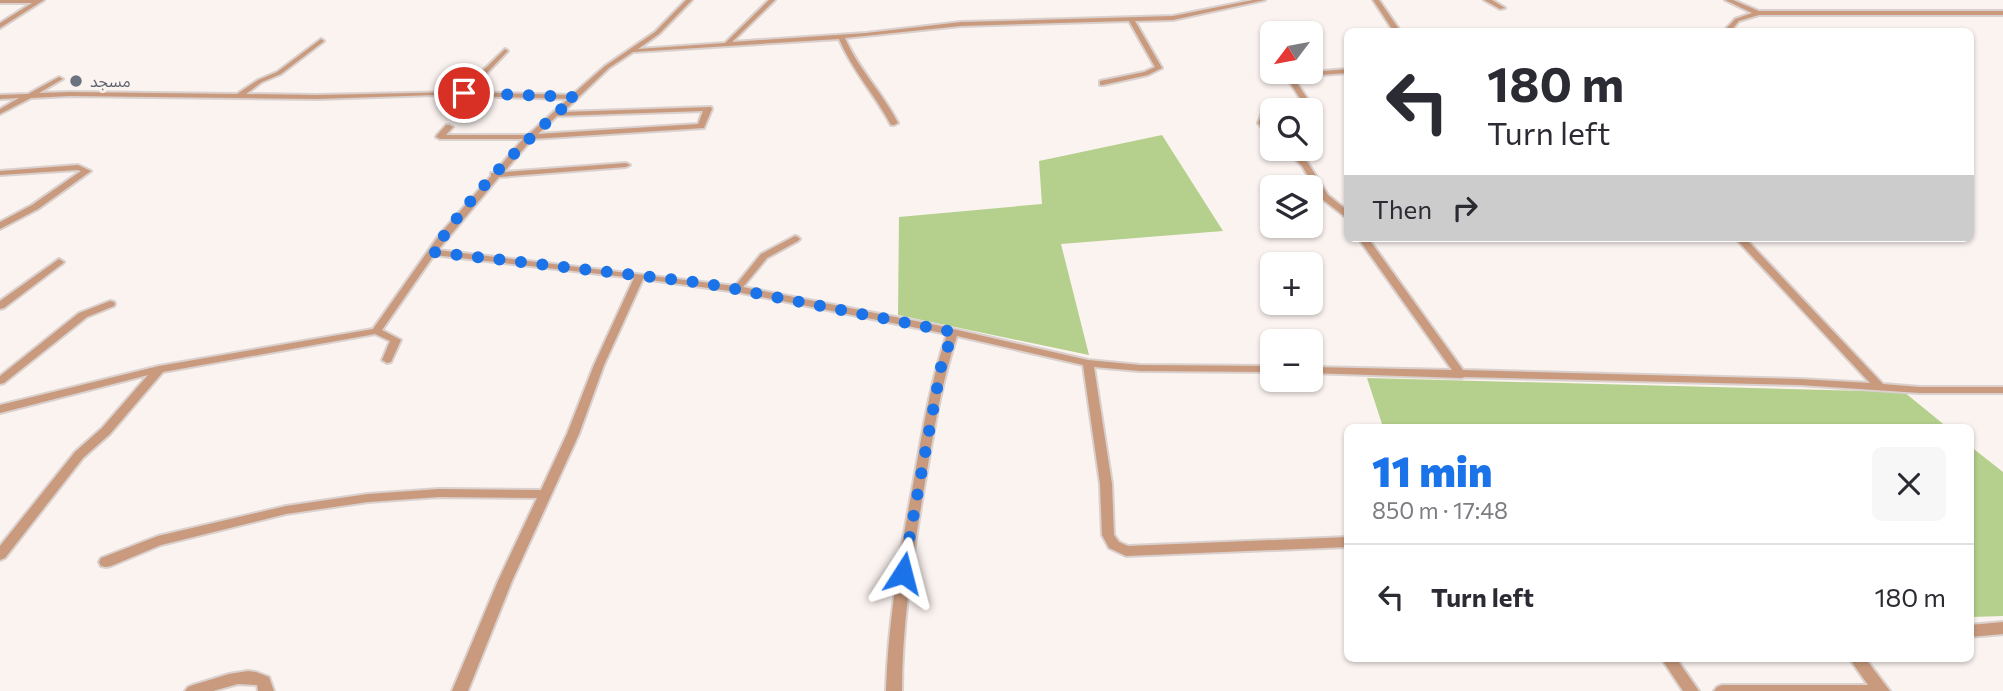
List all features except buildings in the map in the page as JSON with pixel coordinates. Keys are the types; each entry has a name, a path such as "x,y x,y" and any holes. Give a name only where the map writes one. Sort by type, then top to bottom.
{"street":[{"path":"634,51 657,33 689,0"},
{"path":"727,44 772,0"},
{"path":"376,331 433,252 494,175 528,139 620,56 634,51 841,36 961,23 1131,20 1197,15 1262,0"},
{"path":"1376,0 1395,28"},
{"path":"1487,0 1502,8"},
{"path":"1728,0 1758,13"},
{"path":"0,1 39,1"},
{"path":"0,26 39,1"},
{"path":"1730,28 1737,20 1758,13 2003,12"},
{"path":"1103,83 1159,68 1131,20"},
{"path":"841,36 856,68 883,100 894,123"},
{"path":"237,97 260,81 279,73 321,41"},
{"path":"464,93 505,51"},
{"path":"1303,98 1288,75 1344,71"},
{"path":"0,112 59,79"},
{"path":"0,97 464,93 575,97"},
{"path":"449,127 440,137 528,139 701,126 708,109 555,114"},
{"path":"1301,161 1325,197 1344,213"},
{"path":"494,175 626,165"},
{"path":"0,173 78,167 87,171 35,207 0,226"},
{"path":"737,289 764,256 795,239"},
{"path":"1366,242 1461,375"},
{"path":"1745,242 1880,387"},
{"path":"433,252 737,289 953,332 1088,363 1140,368 1260,369"},
{"path":"0,306 58,262"},
{"path":"460,691 505,581 640,276"},
{"path":"0,382 83,315 110,304"},
{"path":"0,409 159,369 376,331 396,340 387,360"},
{"path":"894,691 893,646 907,548 941,367 953,332"},
{"path":"1088,363 1106,484 1108,535 1114,545 1126,551 1140,551 1344,542"},
{"path":"0,555 79,455 106,431 159,369"},
{"path":"1323,370 2003,390"},
{"path":"106,562 158,541 286,510 369,498 427,494 545,494"},
{"path":"1974,631 2003,628"},
{"path":"1671,662 1691,691"},
{"path":"1859,662 1882,691"},
{"path":"193,691 242,678 258,677 264,681 266,691"},
{"path":"1722,691 1882,691"}],"green space":[{"path":"1162,135 1223,231 1061,244 1089,355 898,315 899,217 1042,204 1039,161"},
{"path":"1367,378 1904,392 1943,424 1382,424"},
{"path":"1974,449 2003,472 2003,616 1974,617"}],"place":[{"name":"مسجد","path":"76,81"}],"route":[{"path":"464,93 575,97 531,136 494,175 433,252 704,283 953,332 941,367 903,573"}]}
